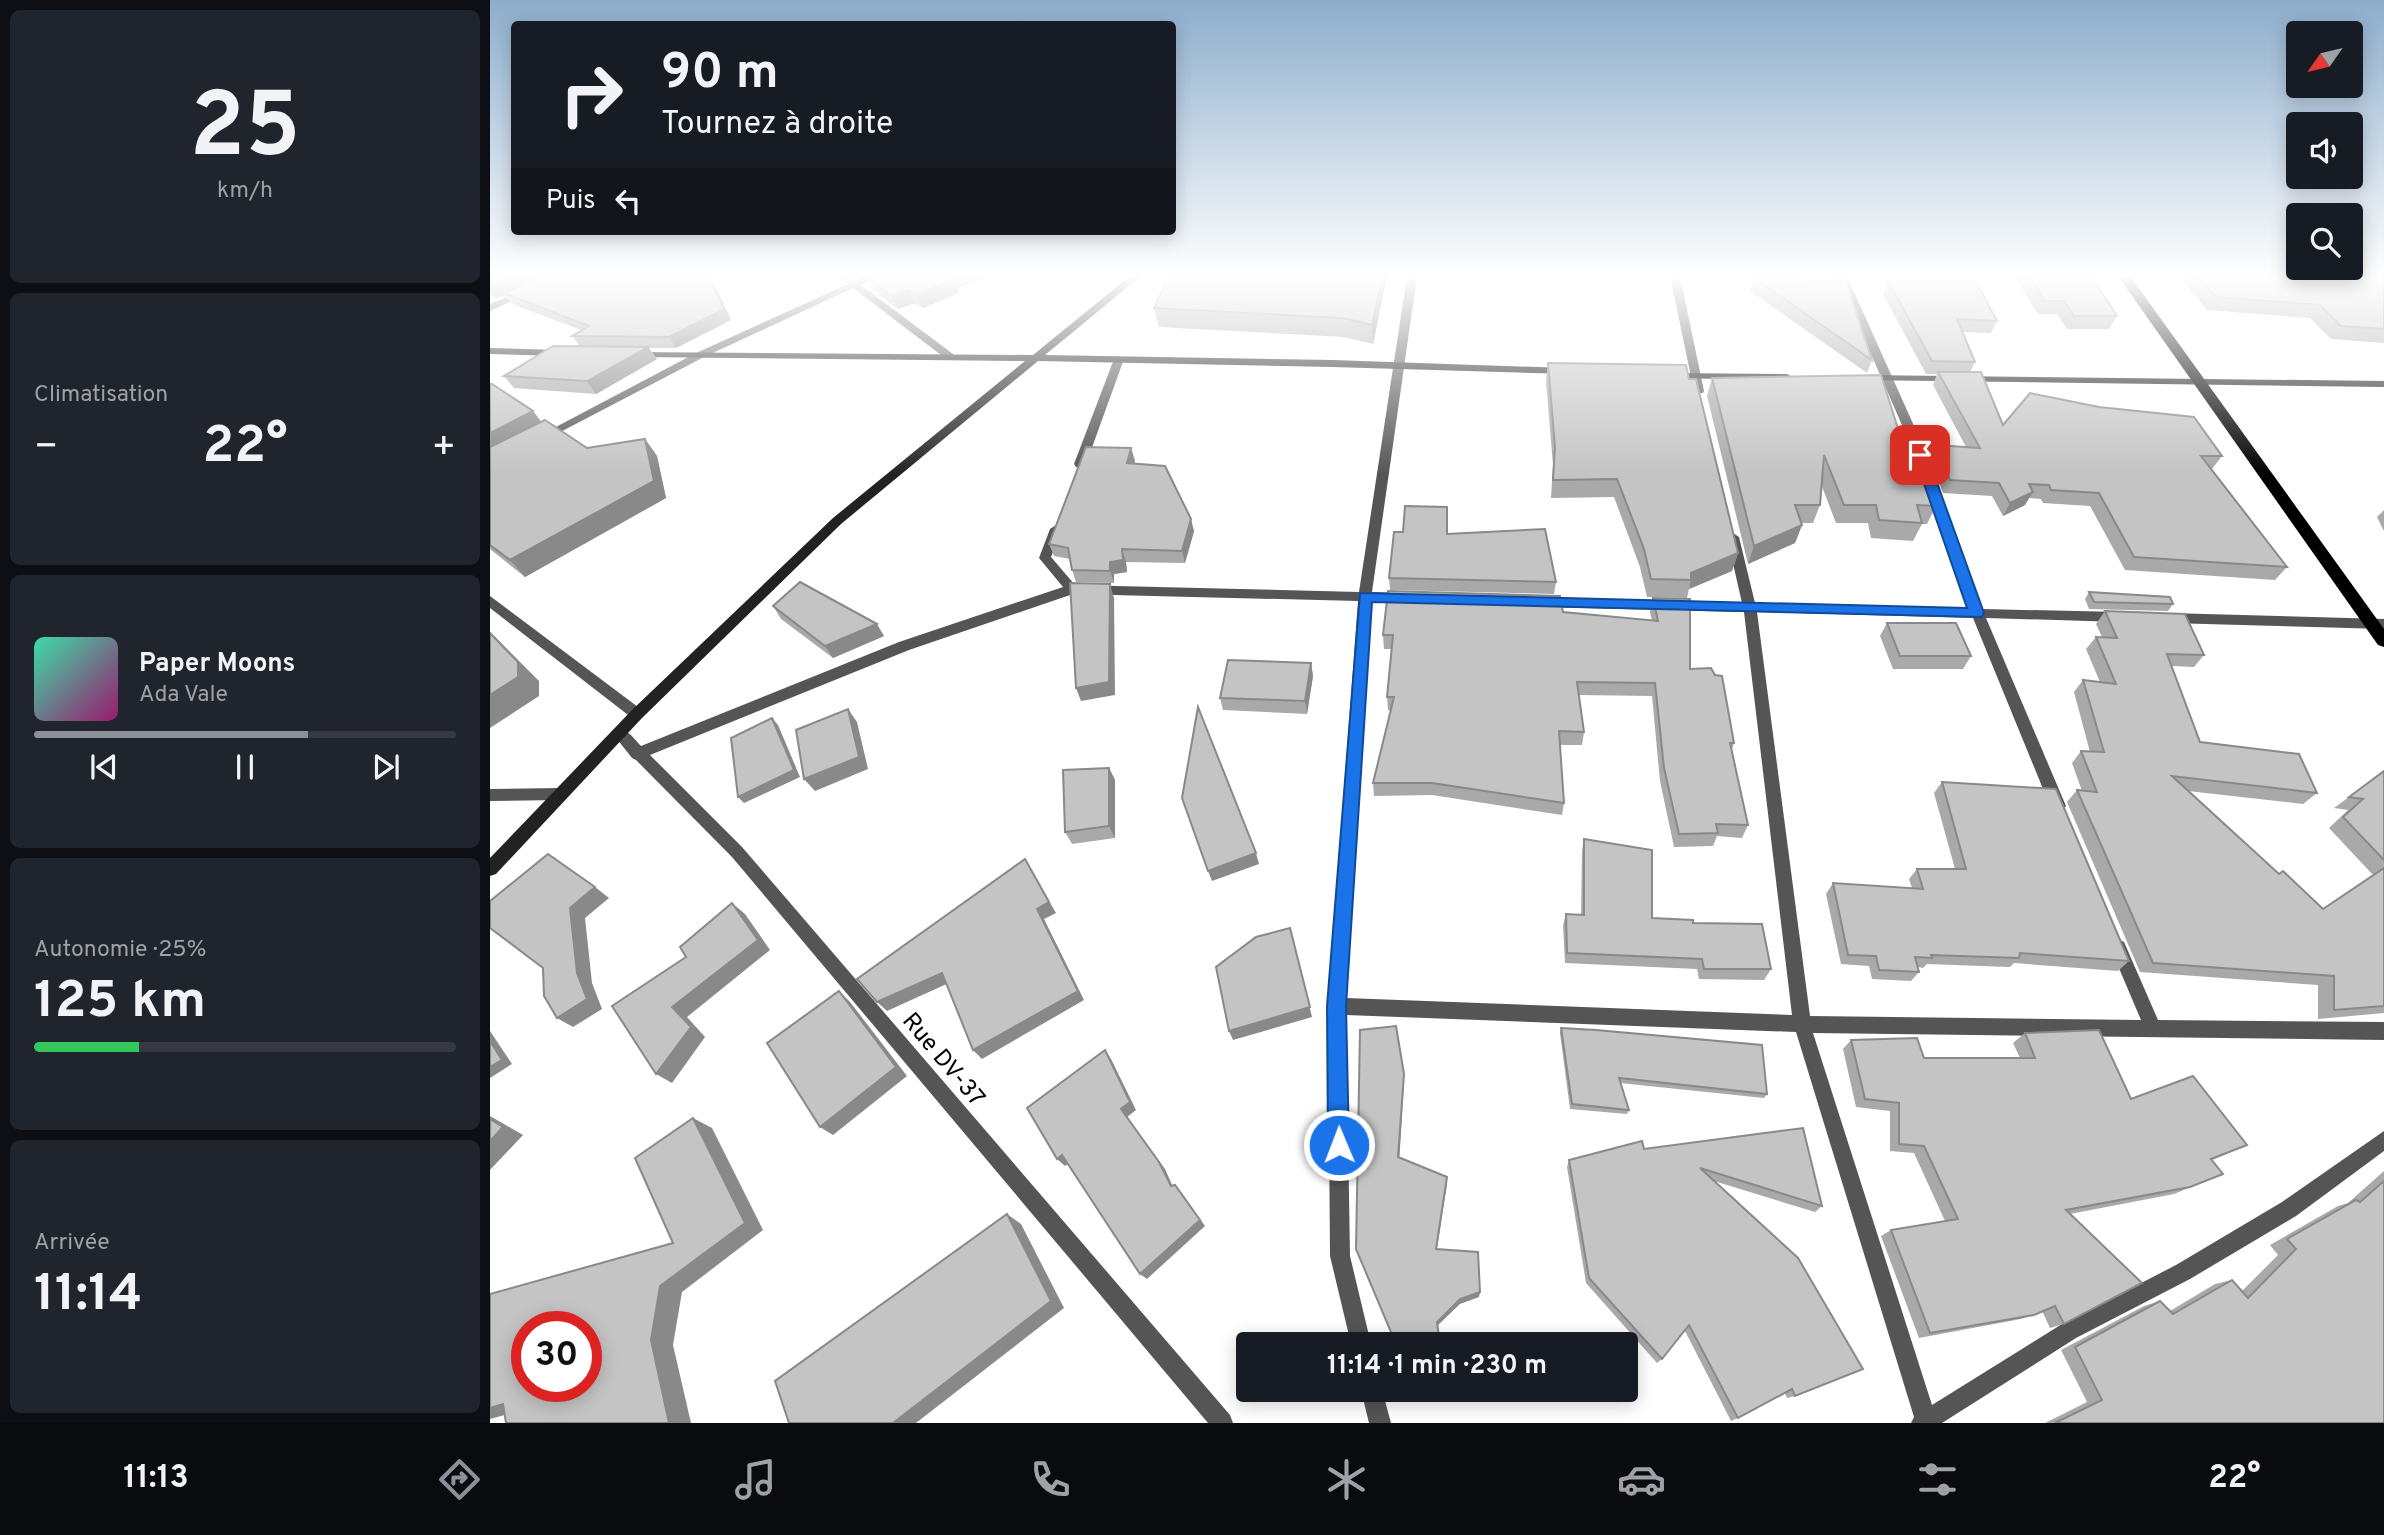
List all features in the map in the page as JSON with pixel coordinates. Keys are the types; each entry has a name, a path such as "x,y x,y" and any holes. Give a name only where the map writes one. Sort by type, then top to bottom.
{"main road":[{"path":"2171,342 2378,624 2384,641"}],"street":[{"path":"532,443 728,342"},
{"path":"931,342 949,356"},
{"path":"490,869 637,715 837,521 1055,342"},
{"path":"1359,1332 1340,1256 1337,1006 1366,597 1403,342"},
{"path":"1688,342 1702,404"},
{"path":"1871,342 1920,455 1977,613 2062,814"},
{"path":"490,351 568,353"},
{"path":"621,354 1037,357 1400,364 1574,372"},
{"path":"1077,473 1119,359"},
{"path":"1655,375 1804,378"},
{"path":"1845,378 2384,384"},
{"path":"1059,522 1045,558 1072,589"},
{"path":"1731,526 1750,607 1802,1024 1924,1422 2069,1331 2183,1272 2289,1209 2384,1140"},
{"path":"637,754 904,646 1072,589 1420,598"},
{"path":"490,601 637,715"},
{"path":"1530,601 2378,624"},
{"name":"Rue DV-37","path":"620,734 737,852 1222,1423"},
{"path":"490,795 559,794"},
{"path":"2110,927 2153,1028"},
{"path":"1337,1006 1802,1024 2384,1031"},
{"path":"1375,1402 1380,1423"}],"building":[{"path":"1847,342 1866,342 1872,360"},
{"path":"1922,342 1967,342 1975,362 1932,361"},
{"path":"553,346 648,347 587,381 504,376"},
{"path":"1548,363 1686,365 1689,379 1696,379 1738,553 1691,573 1691,580 1651,579 1644,549 1617,479 1553,480 1555,447"},
{"path":"1938,372 1981,372 2003,425 2030,393 2099,407 2194,417 2222,456 2201,456 2287,567 2134,557 2099,493 2051,490 2049,485 2029,484 2033,492 2010,503 1999,483 1950,480 1937,445 1980,448"},
{"path":"1881,375 1901,438 1921,439 1934,474 1927,474 1936,506 1917,505 1922,523 1879,520 1876,505 1844,505 1824,455 1820,505 1795,505 1802,525 1754,546 1712,378"},
{"path":"492,384 533,411 490,433"},
{"path":"545,420 587,448 645,439 654,481 510,560 490,545 490,447"},
{"path":"1086,447 1131,448 1127,463 1165,466 1191,519 1182,551 1122,549 1123,560 1110,562 1110,571 1072,570 1068,548 1049,544"},
{"path":"1405,506 1447,507 1447,534 1545,529 1556,582 1389,578 1394,532 1403,532"},
{"path":"800,582 877,624 825,646 773,606"},
{"path":"1070,583 1110,584 1109,682 1076,688"},
{"path":"1388,591 1560,596 1563,612 1658,621 1653,598 1690,599 1690,669 1711,668 1715,675 1722,676 1734,743 1730,743 1748,825 1716,824 1718,833 1679,834 1664,768 1655,683 1577,682 1584,732 1559,731 1564,803 1432,783 1373,783 1394,697 1387,697 1393,635 1383,635"},
{"path":"2089,592 2170,597 2173,604 2094,602"},
{"path":"2105,611 2185,614 2204,655 2167,654 2200,742 2299,754 2317,793 2172,776 2279,874 2283,871 2323,909 2384,868 2384,1006 2334,1010 2334,976 2153,963 2077,790 2097,792 2081,751 2104,752 2083,680 2116,684 2096,637 2117,638"},
{"path":"1887,623 1956,623 1971,656 1900,656"},
{"path":"490,633 518,662 518,677 490,695"},
{"path":"1228,660 1311,663 1305,701 1220,698"},
{"path":"1198,707 1256,853 1208,871 1182,798"},
{"path":"848,709 859,757 804,779 796,730"},
{"path":"772,718 794,770 738,797 731,738"},
{"path":"1109,768 1109,826 1065,832 1063,770"},
{"path":"2384,771 2384,860 2343,817 2363,799 2349,797"},
{"path":"1942,782 2056,789 2129,961 2020,953 2019,958 1931,955 1932,958 1915,957 1919,972 1879,970 1876,956 1848,955 1833,883 1923,889 1917,869 1966,869"},
{"path":"1584,839 1652,850 1652,918 1693,920 1693,923 1762,924 1771,969 1704,969 1702,959 1567,953 1566,914 1584,915"},
{"path":"548,854 595,887 570,908 577,973 587,999 557,1018 544,996 543,968 490,928 490,901"},
{"path":"1025,859 1049,902 1037,909 1078,991 973,1050 942,973 877,1002 857,979"},
{"path":"732,903 758,940 672,1007 691,1027 656,1074 612,1006 686,957 680,947"},
{"path":"1290,928 1310,1007 1229,1031 1216,967 1256,937"},
{"path":"839,991 896,1067 820,1127 767,1043"},
{"path":"1396,1026 1404,1074 1398,1157 1447,1177 1436,1249 1478,1252 1480,1292 1460,1299 1437,1322 1438,1332 1391,1332 1356,1249 1360,1030"},
{"path":"1561,1028 1762,1045 1767,1094 1619,1078 1629,1110 1572,1104"},
{"path":"2099,1030 2131,1099 2193,1076 2247,1145 2211,1159 2223,1174 2190,1187 2066,1210 2142,1283 2064,1324 2055,1306 2034,1315 1930,1333 1891,1230 1958,1219 1924,1146 1899,1144 1899,1103 1865,1099 1851,1040 1917,1038 1924,1058 2035,1058 2025,1033"},
{"path":"490,1041 502,1060 490,1067"},
{"path":"1105,1050 1130,1102 1121,1109 1159,1162 1171,1186 1175,1185 1200,1220 1140,1274 1062,1155 1057,1159 1027,1108"},
{"path":"693,1118 745,1223 660,1286 651,1340 669,1423 506,1423 503,1404 490,1408 490,1294 673,1243 635,1158"},
{"path":"490,1119 503,1127 490,1141"},
{"path":"1803,1128 1822,1206 1700,1168 1798,1258 1863,1369 1795,1396 1792,1389 1738,1418 1689,1325 1662,1359 1589,1278 1569,1160 1642,1141 1644,1149"},
{"path":"2384,1181 2384,1423 2055,1423 2102,1400 2075,1347 2160,1301 2173,1314 2232,1280 2248,1298 2296,1249 2287,1239 2356,1200 2360,1202"},
{"path":"1007,1214 1051,1301 893,1423 789,1423 775,1381"}],"route":[{"path":"1339,1145 1337,1006 1366,597 1977,613 1920,455"}]}
